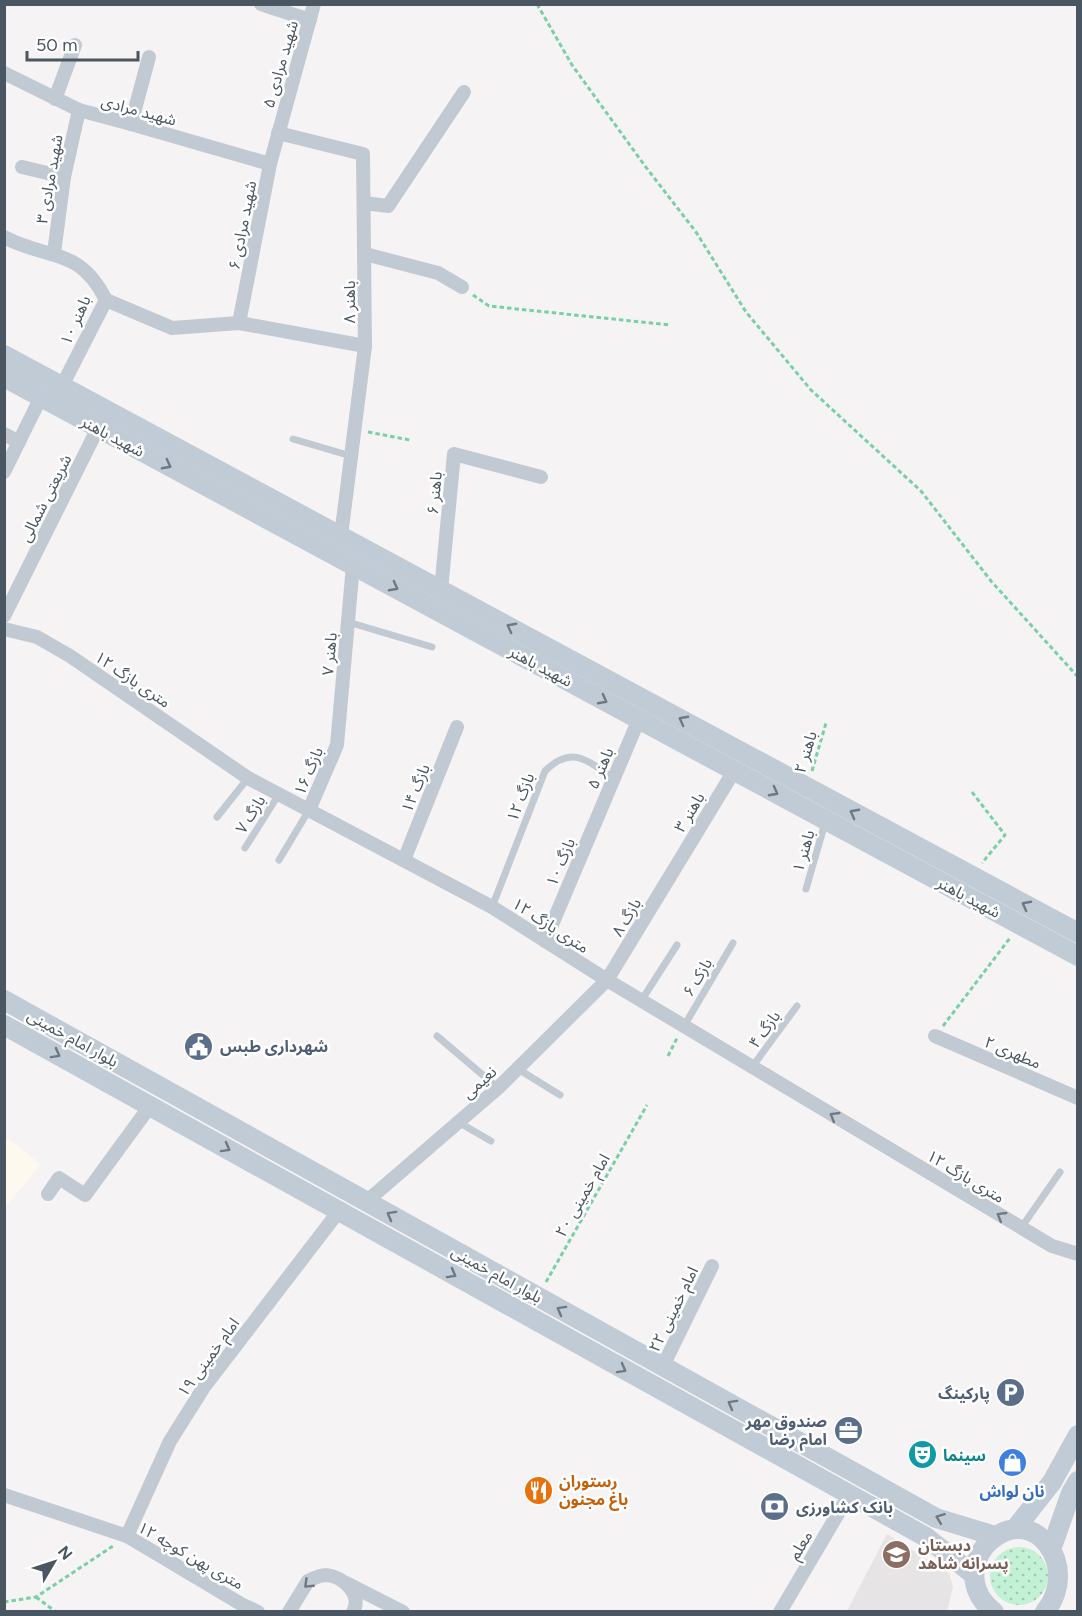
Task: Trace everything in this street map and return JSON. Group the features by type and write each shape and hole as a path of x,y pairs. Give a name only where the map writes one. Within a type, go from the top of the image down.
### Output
{"main road":[{"name":"شهید باهنر","path":"4,355 1077,933"},
{"name":"شهید باهنر","path":"4,377 1077,956"},
{"path":"734,771 744,753"},
{"name":"بلوار امام خمینی","path":"4,1000 936,1518 995,1536"},
{"name":"بلوار امام خمینی","path":"4,1025 926,1537 974,1575"},
{"path":"1015,1529 1052,1482 1077,1436"},
{"path":"1053,1544 1077,1481"},
{"path":"994,1611 980,1597 976,1586 974,1575 976,1560 984,1546 995,1536 1015,1529 1029,1530 1042,1535 1053,1544 1063,1562 1065,1576 1062,1590 1054,1603 1045,1611"}],"street":[{"path":"261,4 310,20"},
{"name":"شهید مرادی ۵","path":"278,133 314,4"},
{"path":"55,99 75,45"},
{"path":"131,124 149,57"},
{"name":"شهید مرادی","path":"4,73 78,110 270,164"},
{"path":"364,203 388,206 464,92"},
{"name":"شهید مرادی ۳","path":"54,253 64,177 78,110"},
{"name":"شهید مرادی ۶","path":"239,323 278,133"},
{"name":"باهنر ۸","path":"278,133 363,154 365,346 341,536"},
{"path":"22,167 64,177"},
{"name":"باهنر ۱۰","path":"4,237 23,247 54,253 76,263 100,287 106,300 62,386"},
{"path":"365,254 438,273 462,287"},
{"path":"106,300 172,327 239,323 365,346"},
{"path":"4,472 41,397"},
{"name":"شریعتی شمالی","path":"4,616 98,428"},
{"path":"4,434 20,442"},
{"name":"باهنر ۶","path":"441,590 454,454 541,477"},
{"name":"باهنر ۷","path":"337,745 353,565"},
{"name":"۱۲ متری بازگ","path":"4,629 38,637 70,656 248,778 492,907 641,1001 1021,1228 1052,1246 1077,1254"},
{"name":"باهنر ۵","path":"592,830 639,719"},
{"name":"بازگ ۱۴","path":"404,860 457,727"},
{"name":"بازگ ۱۶","path":"309,810 337,745"},
{"name":"باهنر ۳","path":"673,871 734,771"},
{"name":"بازگ ۱۰","path":"545,940 592,830"},
{"name":"بازگ ۸","path":"607,980 673,871"},
{"name":"نعیمی","path":"367,1202 498,1088 607,980"},
{"name":"مطهری ۲","path":"935,1036 1077,1098"},
{"path":"48,1194 60,1178 86,1195 150,1106"},
{"name":"امام خمینی ۱۹","path":"128,1536 170,1441 204,1387 339,1211"},
{"name":"امام خمینی ۲۲","path":"663,1366 712,1266"},
{"name":"۱۲ متری پهن کوچه","path":"4,1495 128,1536 241,1604 258,1611"},
{"name":"معلم","path":"780,1611 849,1495"},
{"path":"289,1611 308,1581 317,1576 326,1575 336,1577 403,1611"},
{"path":"344,1582 351,1589 354,1598 353,1611"}],"lane":[{"path":"293,439 351,456"},
{"path":"348,622 432,647"},
{"name":"بازگ ۱۲","path":"492,907 545,771 555,761 573,757 587,761 614,779"},
{"path":"217,818 248,778"},
{"name":"بازگ ۷","path":"245,848 279,794"},
{"path":"279,861 309,810"},
{"name":"باهنر ۱","path":"806,889 826,820"},
{"name":"بازک ۶","path":"684,1026 734,943"},
{"path":"641,1001 677,945"},
{"name":"بازگ ۴","path":"752,1067 797,1006"},
{"path":"437,1036 498,1088"},
{"path":"518,1069 560,1095"},
{"path":"458,1122 491,1141"},
{"path":"1021,1228 1060,1172"}],"path":[{"path":"537,4 572,65 696,232 746,312 811,390 921,491 991,580 1077,677"},
{"path":"462,287 489,306 670,325"},
{"path":"355,429 410,440"},
{"name":"باهنر ۲","path":"807,787 826,723"},
{"path":"971,875 1005,835 972,792"},
{"path":"935,1036 1020,925"},
{"path":"668,1056 684,1026"},
{"name":"امام خمینی ۲۰","path":"538,1296 647,1105"},
{"path":"4,1602 36,1597 128,1536"},
{"path":"36,1597 56,1611"}],"shaded area":[{"path":"5,1137 41,1164 5,1208"},
{"name":"دبستان پسرانه شاهد","path":"887,1534 949,1573 953,1587 947,1611 847,1611"}],"green space":[{"path":"1019,1547 1030,1549 1040,1555 1046,1565 1048,1576 1046,1587 1040,1597 1030,1603 1019,1605 1008,1603 998,1597 992,1587 990,1576 992,1565 998,1555 1008,1549"}],"place":[{"name":"شهرداری طبس","path":"199,1046"},
{"name":"پارکینگ","path":"1011,1393"},
{"name":"صندوق مهر امام رضا","path":"848,1430"},
{"name":"سینما","path":"922,1455"},
{"name":"نان لواش","path":"1012,1463"},
{"name":"رستوران باغ مجنون","path":"538,1490"},
{"name":"بانک کشاورزی","path":"775,1507"},
{"name":"دبستان پسرانه شاهد","path":"897,1554"}]}
